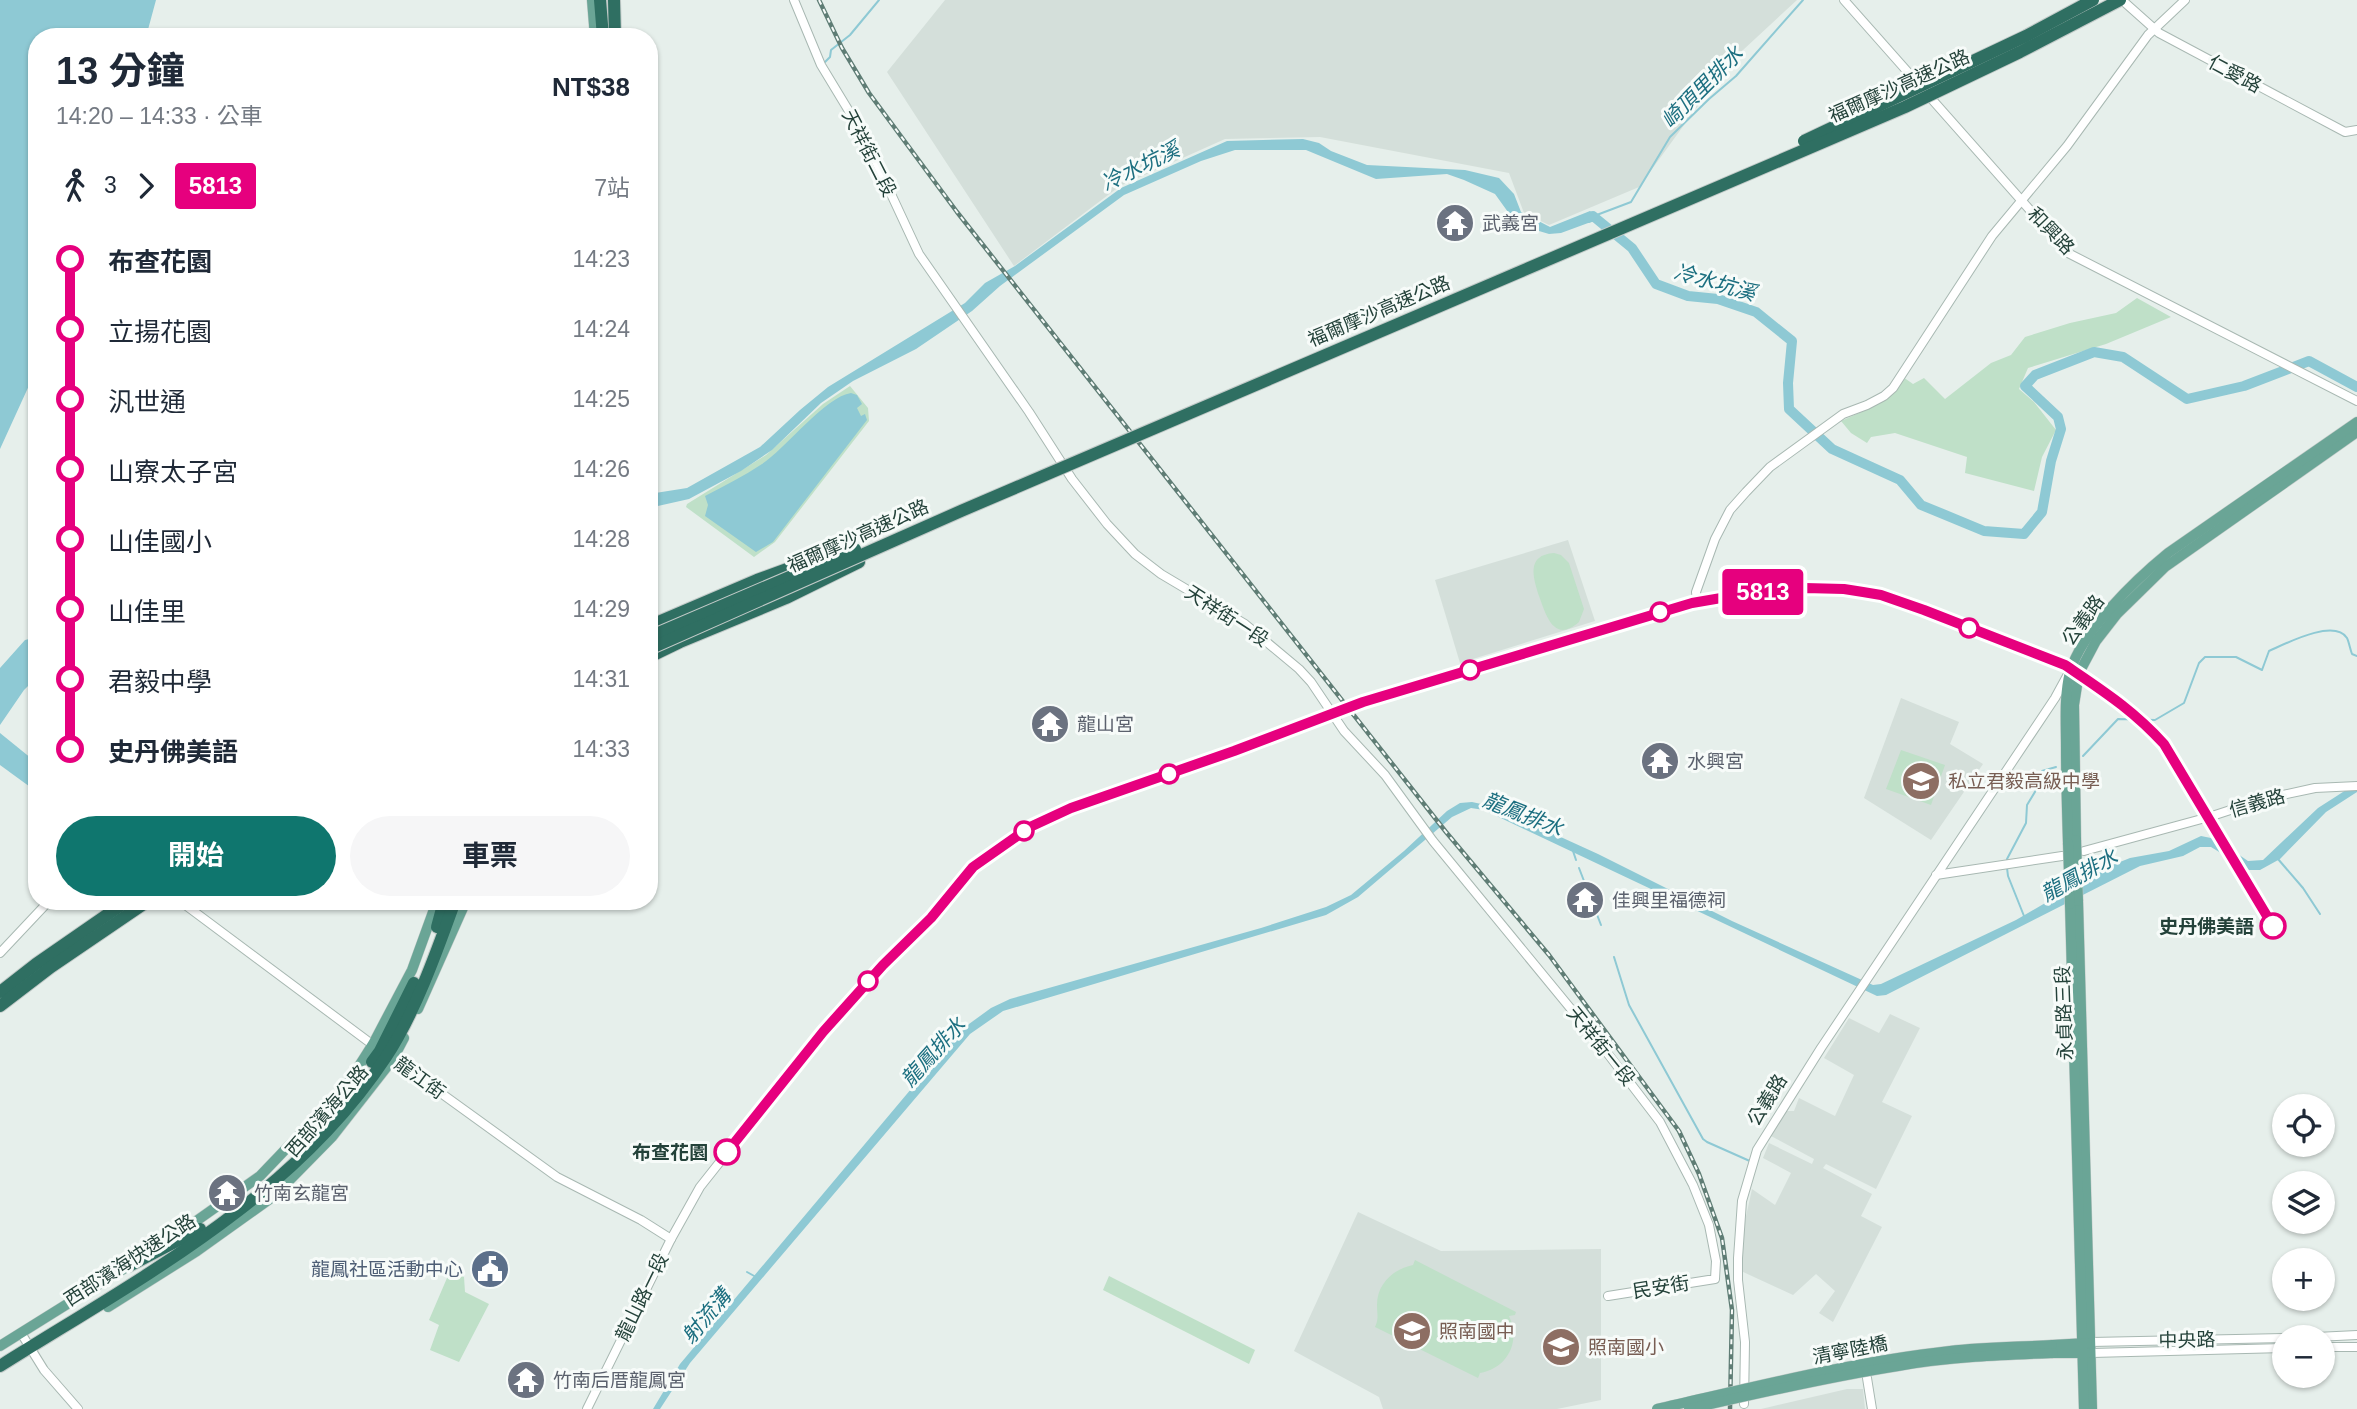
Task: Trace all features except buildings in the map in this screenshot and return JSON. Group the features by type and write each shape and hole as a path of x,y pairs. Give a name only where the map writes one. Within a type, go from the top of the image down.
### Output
{"highway":[{"path":"595,0 597,28"},
{"path":"608,0 613,28"},
{"path":"614,28 615,0"},
{"name":"福爾摩沙高速公路","path":"658,633 1758,162 1900,98 2093,0"},
{"name":"福爾摩沙高速公路","path":"658,645 961,511 1905,107 2121,0"},
{"path":"658,653 786,598 961,511"},
{"path":"658,622 782,571 820,557 840,555"},
{"path":"0,992 36,964 120,910"},
{"path":"0,1006 121,910"},
{"path":"437,927 438,910"},
{"name":"西部濱海快速公路","path":"0,1356 27,1343 205,1235 262,1193 296,1163 345,1112 410,1010 442,910"},
{"name":"西部濱海快速公路","path":"437,927 450,910"},
{"name":"西部濱海快速公路","path":"0,1366 27,1343 200,1229 260,1185 290,1158 340,1105 383,1052"},
{"path":"229,1228 262,1193"},
{"path":"129,1266 200,1229"}],"main road":[{"name":"公義路","path":"2228,518 2357,422"},
{"name":"公義路","path":"2075,671 2102,617 2151,567 2357,432"},
{"name":"永貞路三段","path":"2075,671 2066,703 2087,1348"},
{"name":"西部濱海公路","path":"0,1346 27,1343 129,1294 274,1196 328,1142 383,1052 426,995 462,910"},
{"name":"西部濱海公路","path":"0,1373 27,1343 129,1266 260,1176 347,1085 383,1052 412,970 437,927"},
{"path":"2052,1349 2087,1348"},
{"path":"2084,1409 2087,1348"},
{"path":"2087,1348 2092,1409"},
{"name":"清寧陸橋","path":"1657,1409 1838,1368 1897,1359 1952,1351 2052,1349"},
{"name":"清寧陸橋","path":"1689,1409 1812,1381 1900,1365 2052,1349"}],"street":[{"name":"天祥街二段","path":"794,0 821,65 873,153 915,245 1049,445"},
{"name":"和興路","path":"1844,0 2057,243 2080,261 2357,401"},
{"name":"仁愛路","path":"2121,0 2154,29 2345,132 2357,130"},
{"path":"2022,201 2067,146 2113,80 2154,29 2185,0"},
{"name":"龍山路一段","path":"587,1409 671,1239 700,1187 807,1052 883,965 931,918 973,867 1016,835 1071,808 1363,702 1697,601 1696,592 1704,565 1730,510 1770,467 1843,414 1867,405 1893,388 1977,257 2022,201"},
{"name":"天祥街一段","path":"1049,445 1107,524 1135,554 1161,574 1245,624 1299,668 1344,731 1385,775 1433,841 1614,1061 1660,1122 1693,1185 1709,1225 1716,1261 1715,1279"},
{"name":"公義路","path":"1744,1404 1745,1342 1738,1280 1742,1201 1755,1156 1774,1120 1857,994 2075,671"},
{"name":"信義路","path":"2084,851 2264,799 2315,788 2354,786"},
{"path":"1936,875 2062,856"},
{"path":"0,951 40,910"},
{"name":"龍江街","path":"192,910 557,1177 641,1220 671,1239"},
{"name":"民安街","path":"1608,1296 1715,1279"},
{"path":"2335,1336 2357,1335"},
{"name":"中央路","path":"2087,1348 2272,1339"},
{"path":"27,1343 44,1370 79,1409"},
{"path":"2335,1348 2357,1347"},
{"name":"中央路","path":"2087,1348 2272,1348"},
{"path":"1867,1378 1872,1409"}],"shaded area":[{"path":"945,0 1797,0 1729,63 1639,187 1549,225 1524,213 1509,173 1320,137 1225,139 1120,186 1014,266 887,72"},
{"path":"1568,540 1595,621 1460,663 1435,580"},
{"name":"私立君毅高級中學","path":"1901,698 1959,722 1950,744 1983,764 1931,840 1864,798"},
{"path":"1890,1014 1920,1028 1882,1102 1912,1116 1876,1189 1826,1164 1823,1168 1872,1194 1861,1216 1882,1227 1833,1322 1819,1313 1835,1291 1816,1274 1793,1295 1741,1271 1745,1221 1752,1189 1775,1205 1791,1173 1763,1158 1769,1143 1812,1164 1814,1159 1771,1136 1786,1111 1794,1111 1799,1098 1835,1116 1854,1075 1824,1058 1849,1018 1879,1033"},
{"name":"照南國中","path":"1358,1212 1441,1251 1601,1249 1601,1400 1557,1409 1383,1409 1379,1397 1294,1351"},
{"path":"1847,1389 1863,1389 1865,1409 1761,1409"}],"green space":[{"path":"2137,298 2171,317 2106,344 2028,368 2019,389 2034,402 2056,430 2042,457 2034,491 1965,473 1967,457 1895,433 1871,437 1867,443 1851,433 1841,421 1885,398 1903,377 1913,384 1924,378 1945,399 1991,363 2011,355 2025,337 2116,313"},
{"path":"850,386 868,408 869,421 775,542 754,557 686,507 766,455 823,404"},
{"path":"1554,553 1561,555 1569,563 1584,609 1579,622 1563,630 1552,624 1548,618 1534,575 1535,562"},
{"path":"1901,750 1945,765 1931,805 1886,789"},
{"path":"1415,1260 1516,1312 1515,1315 1509,1316 1513,1335 1510,1352 1498,1366 1480,1373 1478,1378 1375,1327 1378,1297 1383,1284 1399,1270 1413,1265"},
{"path":"450,1271 464,1277 465,1292 489,1304 459,1362 430,1350 439,1325 429,1320"},
{"path":"1109,1276 1255,1350 1249,1364 1103,1290"}],"water":[{"path":"0,0 156,0 148,28 28,28 28,388 0,449"},
{"path":"1303,139 1319,143 1331,151 1367,165 1465,170 1499,178 1514,194 1521,212 1550,227 1590,211 1599,219 1561,233 1549,234 1522,226 1513,219 1495,194 1447,174 1376,179 1306,150 1235,150 1201,161 1124,195 1000,286 972,311 916,349 853,381 821,403 772,450 741,471 689,499 658,506 658,493 687,488 760,447 828,387 965,303 985,283 1015,266 1121,188 1227,141"},
{"path":"851,393 857,395 862,404 857,408 861,416 865,414 867,420 773,542 756,552 705,516 708,505 705,496 762,464 830,403"},
{"path":"28,639 28,686 0,725 0,668"},
{"path":"0,733 28,756 28,785 0,765"},
{"path":"2357,783 2357,792 2326,812 2280,859 2260,870 2249,870 2211,847 2200,847 2183,856 2140,866 1886,995 1877,996 1484,810 1471,808 1452,817 1358,897 1326,915 1003,1011 970,1034 690,1363 660,1409 653,1409 680,1364 948,1045 969,1024 991,1008 1010,999 1326,907 1351,895 1447,811 1460,803 1472,802 1495,807 1598,854 1732,921 1873,985 1881,984 2016,920 2105,868 2130,858 2169,851 2201,836 2216,839 2248,861 2263,860 2318,808"}],"waterway":[{"path":"825,62 830,57 831,50 850,35 879,0"},
{"name":"崎頂里排水","path":"1594,216 1631,202 1670,137 1736,76 1803,0"},
{"name":"冷水坑溪","path":"1588,218 1593,216 1632,248 1656,284 1688,296 1718,299 1756,312 1792,341 1788,383 1789,409 1832,449 1900,480 1921,505 1984,531 2024,534 2042,512 2051,461 2061,429 2058,417 2025,386 2035,375 2094,352 2123,357 2187,399 2244,386 2309,361 2357,387"},
{"path":"2083,756 2118,719 2155,720 2184,703 2199,663 2205,657 2236,657 2262,670 2269,651 2321,631 2341,633 2347,638 2352,654 2357,656"},
{"path":"2007,859 2026,823 2027,805 2041,782 2042,771 2056,767"},
{"name":"龍鳳排水","path":"1573,851 1576,860"},
{"path":"2278,859 2303,888 2320,914"},
{"path":"1579,868 1601,925"},
{"path":"2007,868 2024,916"},
{"path":"1614,957 1629,1005 1703,1139 1752,1162"},
{"name":"龍鳳排水","path":"747,1272 756,1277"}],"railway":[{"path":"819,0 842,48 869,93 957,212 1446,832 1549,955 1679,1131 1699,1174 1722,1238 1732,1310 1730,1409"}],"bus line":[{"name":"5813","path":"727,1152 823,1032 883,965 931,918 973,867 1030,827 1071,808 1363,702 1692,603 1727,597 1805,588 1844,589 1881,595 2065,665 2079,673 2141,719 2164,744 2273,926"}],"place":[{"name":"武義宮","path":"1455,223"},
{"name":"龍山宮","path":"1050,724"},
{"name":"水興宮","path":"1660,761"},
{"name":"私立君毅高級中學","path":"1921,781"},
{"name":"佳興里福德祠","path":"1585,900"},
{"name":"史丹佛美語","path":"2273,926"},
{"name":"布查花園","path":"727,1152"},
{"name":"竹南玄龍宮","path":"227,1193"},
{"name":"龍鳳社區活動中心","path":"490,1269"},
{"name":"照南國中","path":"1412,1331"},
{"name":"照南國小","path":"1561,1347"},
{"name":"竹南后厝龍鳳宮","path":"526,1380"}],"water label":[{"name":"射流溝","path":"706,1316"}]}
